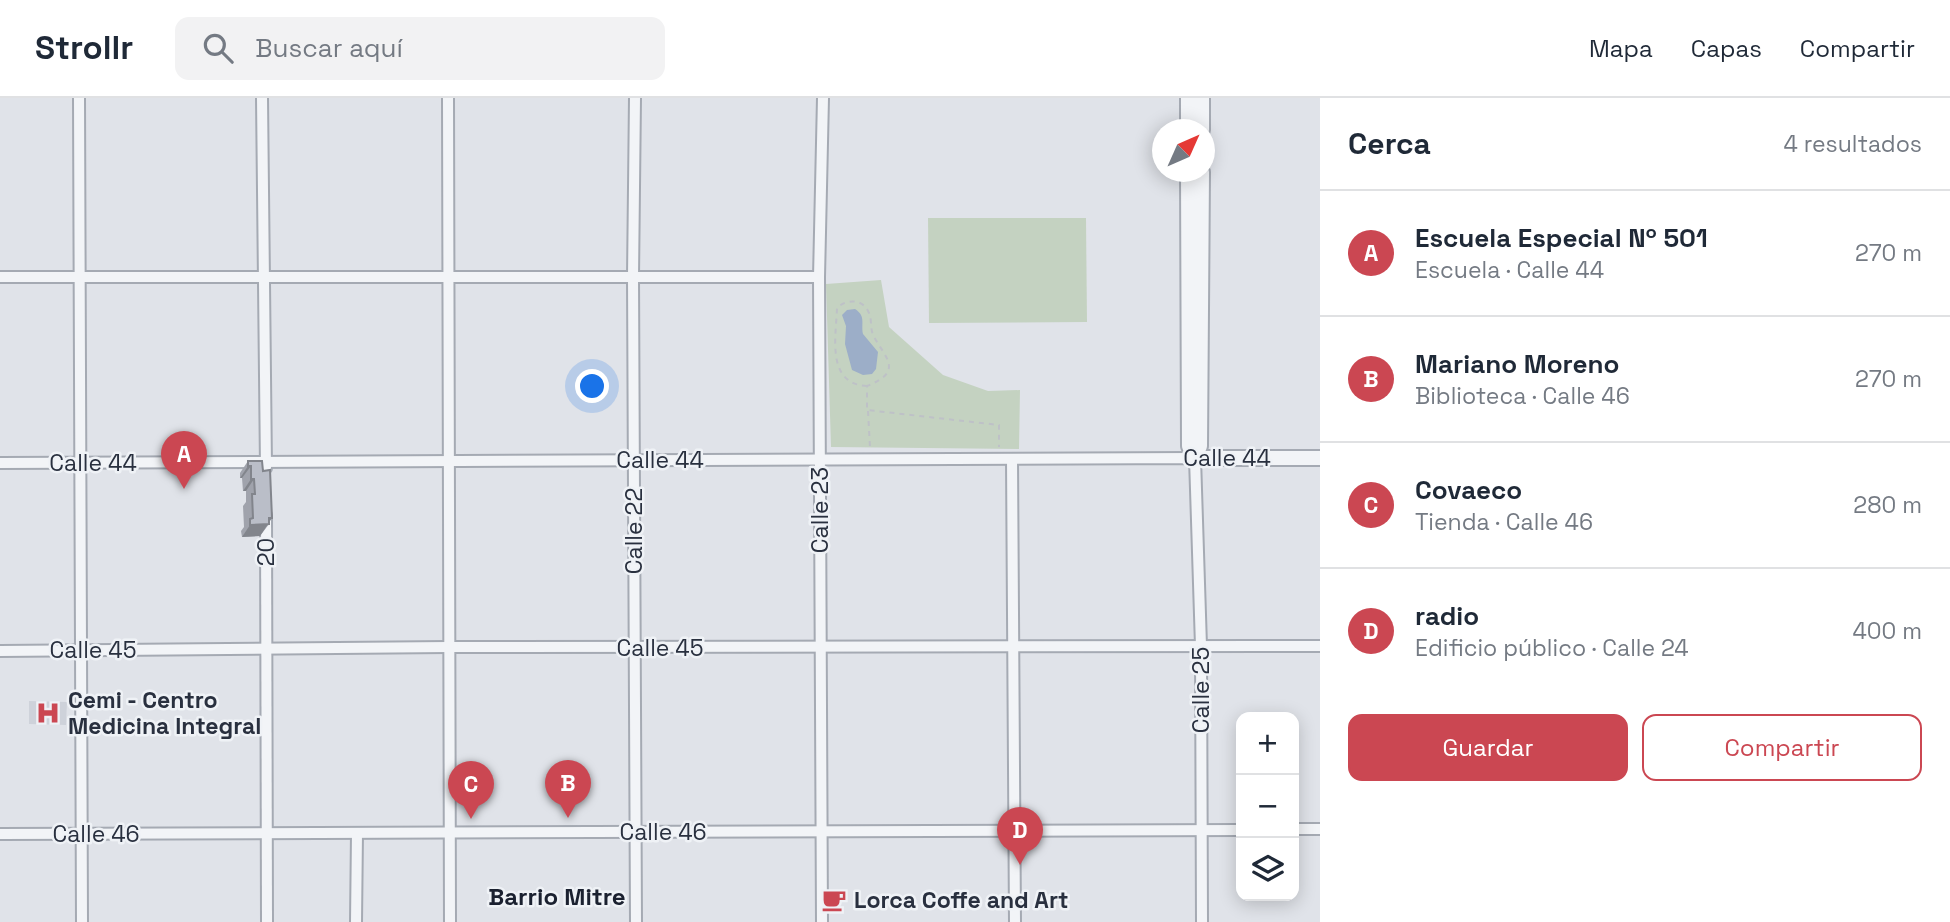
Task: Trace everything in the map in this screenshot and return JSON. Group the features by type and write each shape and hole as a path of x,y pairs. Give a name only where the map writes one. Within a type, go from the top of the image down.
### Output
{"street":[{"path":"79,98 82,922"},
{"path":"262,98 266,475"},
{"path":"448,98 450,922"},
{"name":"Calle 22","path":"635,98 633,277 636,922"},
{"name":"Calle 23","path":"822,922 818,278 823,98"},
{"path":"1188,98 1188,119"},
{"path":"1202,98 1202,119"},
{"name":"Calle 25","path":"1188,182 1189,446 1195,458"},
{"name":"Calle 25","path":"1202,182 1200,446 1195,458 1201,646 1202,922"},
{"path":"0,277 818,278"},
{"name":"Calle 44","path":"0,463 1320,458"},
{"path":"1013,459 1015,922"},
{"name":"20","path":"266,502 267,922"},
{"name":"Calle 45","path":"0,651 448,647 1320,646"},
{"path":"1299,829 1320,829"},
{"name":"Calle 46","path":"0,834 1236,830"},
{"path":"356,922 357,833"}],"path":[{"path":"844,301 862,304 869,313 871,330 888,360 888,371 883,379 867,386 850,383 837,363 837,308 844,301"},
{"path":"867,386 870,447"},
{"path":"867,410 999,425 999,459"}],"shaded area":[{"name":"Cemi - Centro Medicina Integral","path":"29,701 67,702 66,725 29,724"}],"green space":[{"path":"928,218 1086,218 1087,322 929,323"},
{"path":"881,280 889,327 943,375 988,391 1020,390 1019,449 831,447 826,284"}],"water":[{"path":"855,309 862,317 863,334 878,352 876,369 872,374 863,375 852,370 845,344 846,326 842,315 847,310"}],"building":[{"path":"248,461 262,461 263,471 270,470 272,518 269,518 269,524 250,525 250,519 253,518 252,494 255,494 254,479 251,479 251,466 248,466"}],"place":[{"name":"Escuela Especial Nº 501","path":"184,489"},
{"name":"Cemi - Centro Medicina Integral","path":"48,713"},
{"name":"Mariano Moreno","path":"568,818"},
{"name":"Covaeco","path":"471,819"},
{"name":"radio","path":"1020,865"},
{"name":"Lorca Coffe and Art","path":"834,900"}],"district":[{"name":"Barrio Mitre","path":"557,897"}]}
